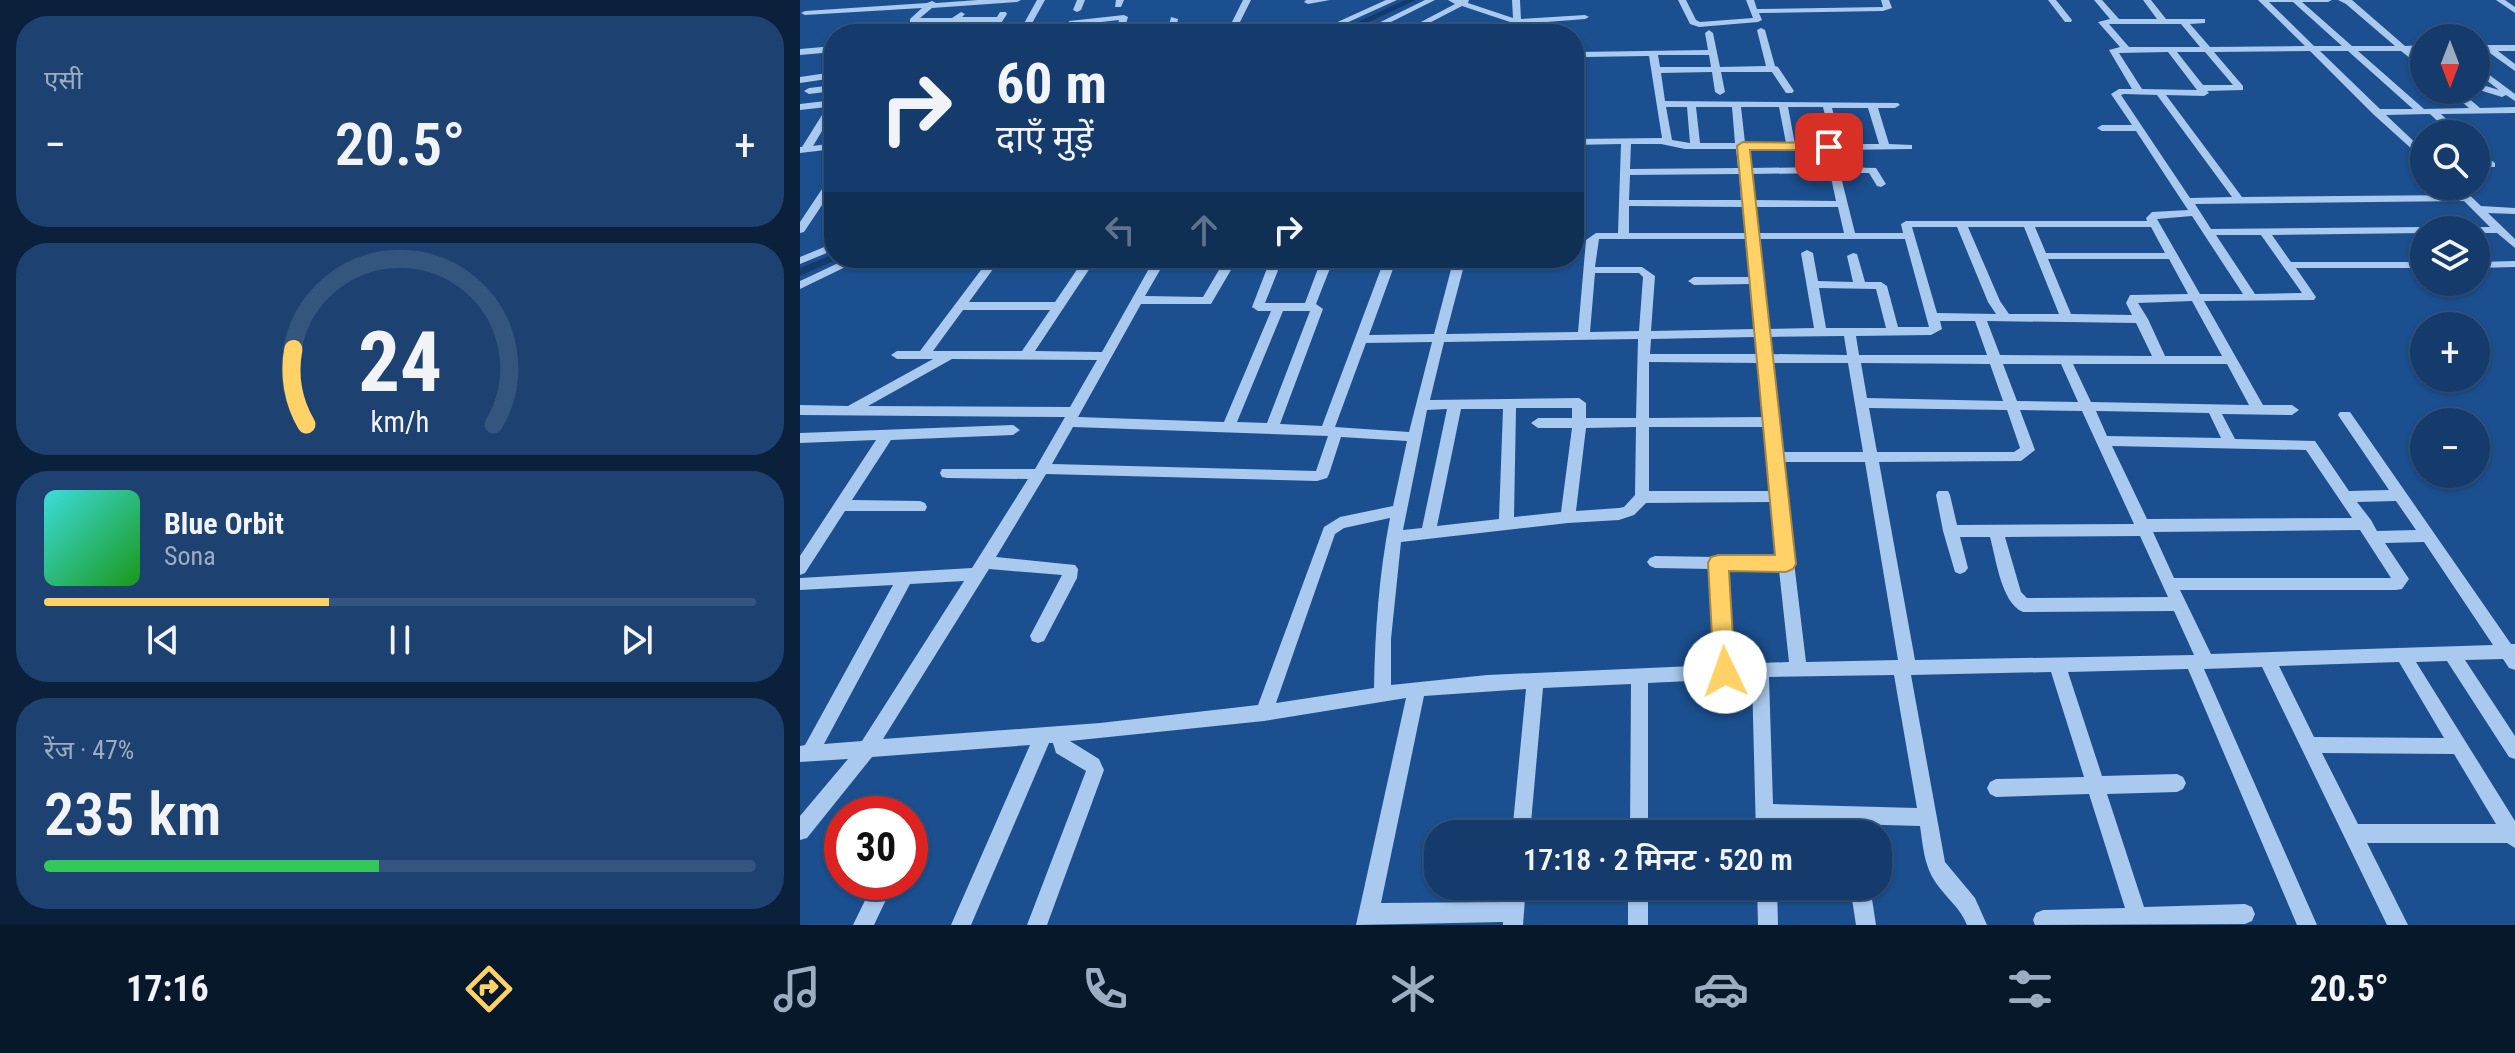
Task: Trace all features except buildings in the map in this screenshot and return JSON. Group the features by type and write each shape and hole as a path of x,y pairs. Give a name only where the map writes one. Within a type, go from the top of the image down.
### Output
{"street":[{"path":"802,15 815,0"},
{"path":"802,15 933,2 1015,0"},
{"path":"997,24 1015,0"},
{"path":"1028,24 1041,0"},
{"path":"1077,10 1081,0"},
{"path":"1235,24 1247,0"},
{"path":"1308,2 1326,0"},
{"path":"1338,24 1393,0"},
{"path":"1381,24 1431,0"},
{"path":"1452,0 1518,22 1585,17"},
{"path":"1516,0 1518,22"},
{"path":"1682,0 1696,25 1757,20 1750,0"},
{"path":"1756,11 1883,9 1888,8 1885,0"},
{"path":"2052,0 2068,20"},
{"path":"2098,0 2117,22"},
{"path":"2147,0 2163,21"},
{"path":"2262,0 2328,0"},
{"path":"2262,0 2410,144"},
{"path":"2295,0 2438,120"},
{"path":"2342,0 2349,2 2410,55"},
{"path":"2500,0 2515,11"},
{"path":"933,2 913,21 1000,19"},
{"path":"954,20 973,2"},
{"path":"1429,24 1465,2"},
{"path":"1072,24 1124,17 1122,24"},
{"path":"1173,24 1174,19"},
{"path":"2183,21 2240,88 2200,88"},
{"path":"2125,48 2102,22 2202,21"},
{"path":"1761,30 1771,68"},
{"path":"1709,33 1720,92"},
{"path":"2139,92 2113,52 2125,48 2410,49"},
{"path":"2169,48 2204,93 2116,93 2252,298"},
{"path":"2490,48 2515,48"},
{"path":"2490,49 2515,68"},
{"path":"800,52 824,50"},
{"path":"1584,53 1713,52"},
{"path":"1653,53 1668,139 1665,142"},
{"path":"1656,70 1771,68 1778,71 1789,91"},
{"path":"800,80 824,76"},
{"path":"2490,79 2514,97"},
{"path":"2495,83 2515,83"},
{"path":"809,91 824,89"},
{"path":"2490,90 2514,97"},
{"path":"2160,93 2239,200"},
{"path":"800,107 824,104"},
{"path":"1663,104 1895,105"},
{"path":"2470,104 2477,110"},
{"path":"1691,105 1695,146"},
{"path":"1736,105 1743,146 1773,457 1798,669"},
{"path":"1783,105 1791,146"},
{"path":"1827,105 1835,171 1850,236"},
{"path":"1872,105 1885,147"},
{"path":"2376,112 2515,110"},
{"path":"803,149 824,119"},
{"path":"2102,128 2138,128"},
{"path":"800,133 817,131"},
{"path":"1584,142 1909,147"},
{"path":"1623,236 1626,143"},
{"path":"803,149 824,147"},
{"path":"1626,172 1872,170 1881,184"},
{"path":"800,230 824,194"},
{"path":"2186,201 2410,198"},
{"path":"2468,200 2515,245"},
{"path":"1625,203 1843,204"},
{"path":"2479,209 2515,211"},
{"path":"2193,213 2156,214 2151,218 2259,410"},
{"path":"1361,339 1934,330 1934,317 1906,224 2153,224"},
{"path":"1962,225 1994,302 2006,319"},
{"path":"2029,225 2066,318"},
{"path":"2490,230 2499,230"},
{"path":"2404,231 2410,234"},
{"path":"2208,232 2410,231"},
{"path":"2161,361 2132,303 2137,297 2310,297 2265,232"},
{"path":"1584,335 1594,238 1909,236"},
{"path":"800,261 824,250"},
{"path":"1807,253 1821,333"},
{"path":"1853,256 1859,283"},
{"path":"2040,256 2172,256"},
{"path":"2490,265 2515,264"},
{"path":"2289,265 2410,265"},
{"path":"800,285 837,268"},
{"path":"924,354 989,268"},
{"path":"1026,355 1084,268"},
{"path":"800,831 867,749 1040,471 1155,268"},
{"path":"1137,300 1207,301 1226,268"},
{"path":"1272,428 1317,309 1256,305 1273,268"},
{"path":"1309,307 1324,268"},
{"path":"947,473 1322,474 1361,339 1387,268"},
{"path":"1382,694 1382,620 1394,537 1422,405 1457,268"},
{"path":"1394,537 1619,514 1629,511 1642,497 1643,358 1648,273 1642,270 1591,270"},
{"path":"1694,281 1755,280"},
{"path":"1811,284 1881,286 1893,331"},
{"path":"960,306 1058,306"},
{"path":"1228,428 1278,308"},
{"path":"1934,317 2142,319"},
{"path":"1773,457 2016,457 2025,454 2028,450 1980,319"},
{"path":"1849,332 1905,668 1926,817 1942,877 1964,896 1977,925"},
{"path":"897,355 1105,356"},
{"path":"849,411 951,355"},
{"path":"1643,358 2230,360"},
{"path":"2065,360 2180,604 2200,662 2307,925"},
{"path":"1506,525 1510,403"},
{"path":"1422,405 1579,403 1568,517"},
{"path":"1861,403 2292,410"},
{"path":"1428,534 1455,404"},
{"path":"800,410 1072,417 1416,437"},
{"path":"2214,410 2230,442"},
{"path":"2345,415 2512,655"},
{"path":"1538,423 1770,422"},
{"path":"800,438 1013,430"},
{"path":"800,569 887,434"},
{"path":"2104,441 2310,445 2348,497 2399,575 2400,582 2170,584"},
{"path":"1943,495 1960,568"},
{"path":"2348,497 2401,495"},
{"path":"1642,497 1778,496"},
{"path":"841,505 920,507"},
{"path":"1264,713 1329,531 1340,523 1399,510"},
{"path":"1950,531 2145,527 2370,531 2427,536"},
{"path":"1996,530 2014,595 2023,605 2180,604"},
{"path":"1655,562 1786,564"},
{"path":"1718,563 1725,672"},
{"path":"800,584 905,578 981,568 1070,569 1069,578 1038,636"},
{"path":"805,754 905,578"},
{"path":"2452,654 2515,751"},
{"path":"805,754 1052,735 1264,713 1417,689 1535,681 1760,670 2512,655"},
{"path":"2404,656 2514,837"},
{"path":"2267,660 2398,925"},
{"path":"2057,665 2139,921"},
{"path":"1760,670 1765,820"},
{"path":"1639,820 1640,676"},
{"path":"1522,820 1535,681"},
{"path":"1417,689 1367,919 1513,918"},
{"path":"961,925 1052,735"},
{"path":"1037,925 1095,770 1093,765 1062,747 1052,735"},
{"path":"2308,745 2458,746"},
{"path":"1996,788 2177,783"},
{"path":"1765,813 1812,820"},
{"path":"1892,821 1926,817"},
{"path":"2352,833 2514,837"},
{"path":"863,925 876,900"},
{"path":"1638,900 1638,925"},
{"path":"1767,900 1768,925"},
{"path":"1862,900 1866,925"},
{"path":"2043,920 2139,921 2245,914"}],"waterway":[{"path":"1358,24 1412,0"},
{"path":"800,272 824,261"}],"route":[{"path":"1725,672 1718,563 1786,564 1743,146 1829,147"}]}
